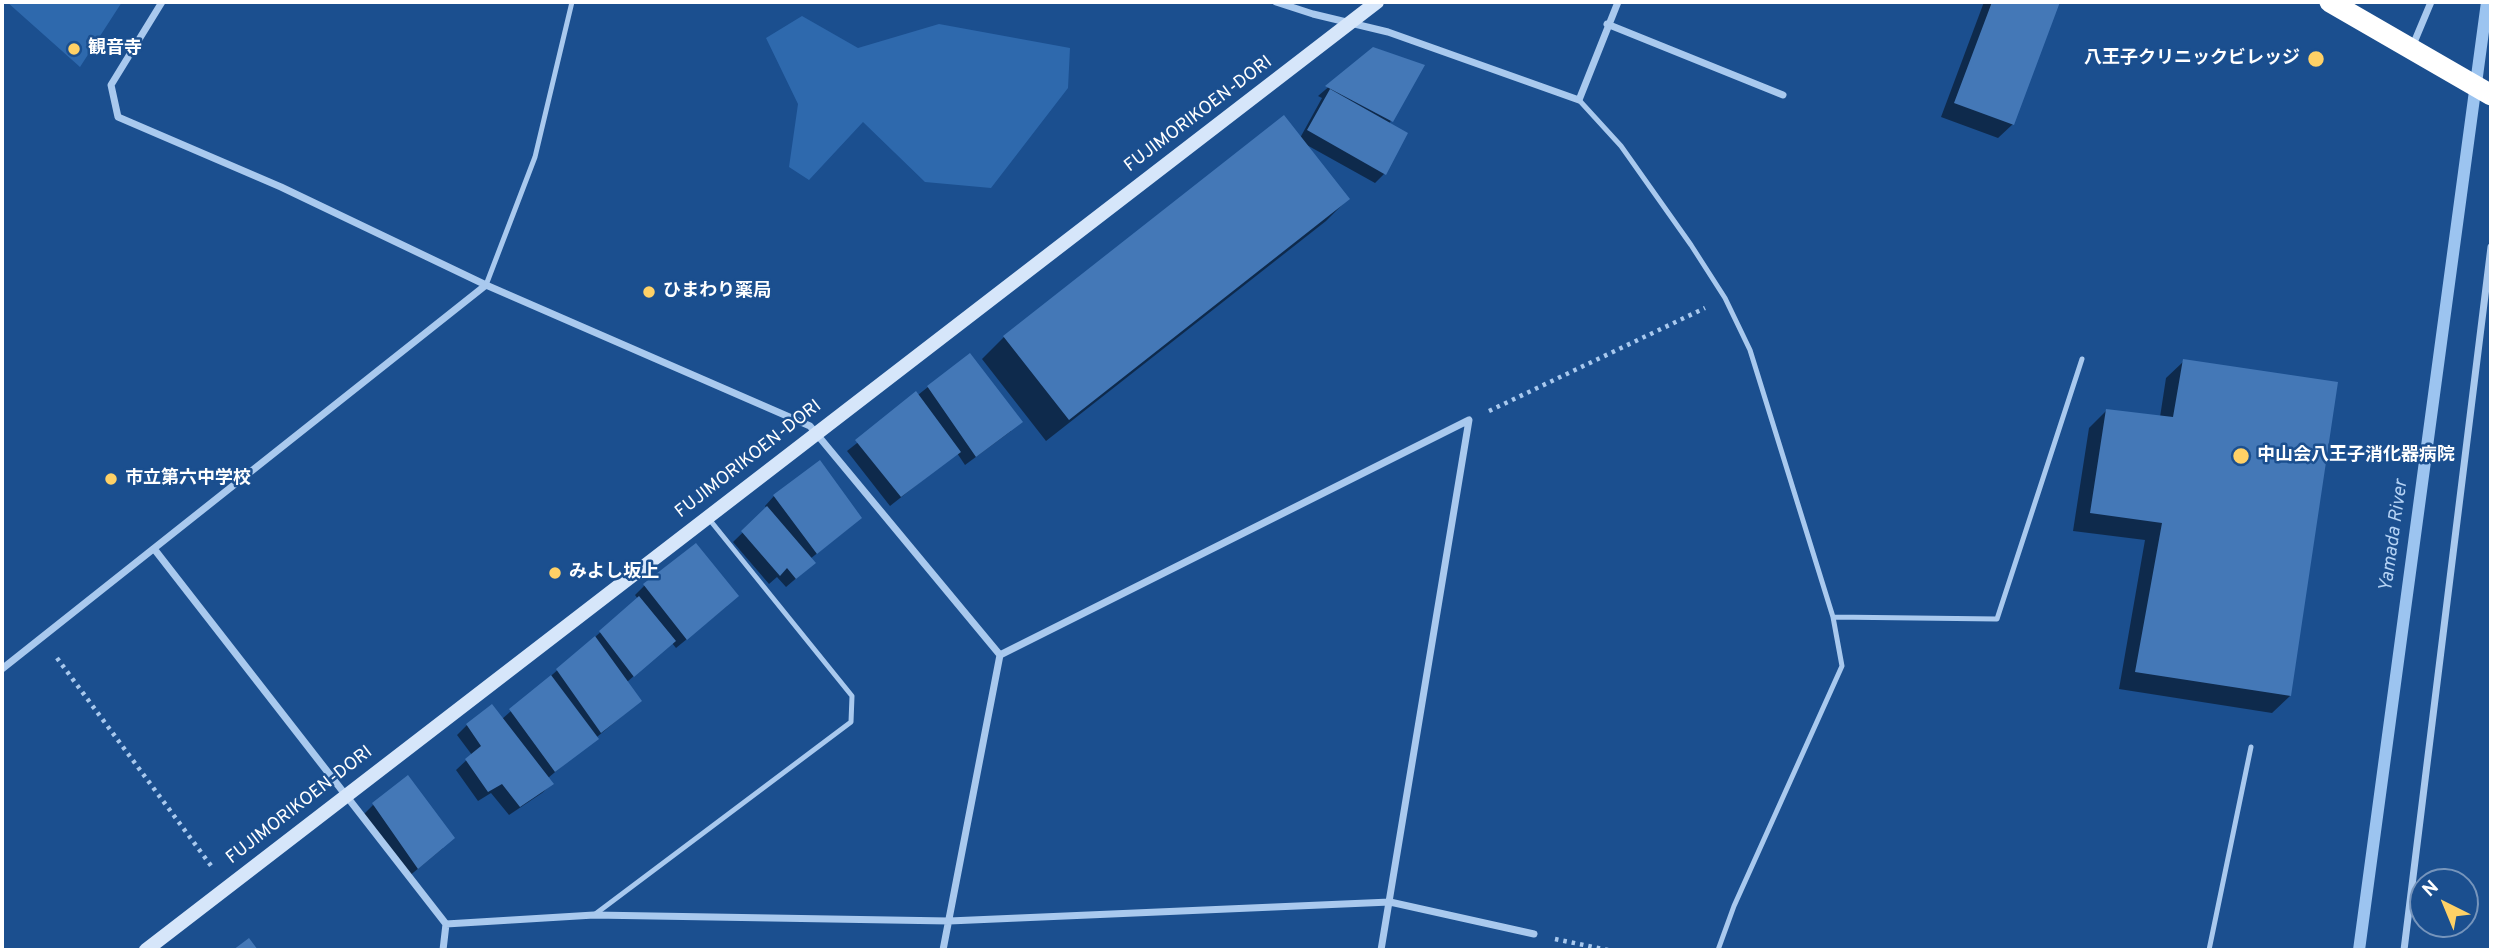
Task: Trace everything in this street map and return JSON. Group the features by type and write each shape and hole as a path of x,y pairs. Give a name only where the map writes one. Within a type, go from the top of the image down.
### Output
{"highway":[{"path":"2330,2 2490,94"}],"street":[{"path":"162,2 111,85 118,117 281,187 486,285 810,426 1000,655"},
{"path":"1276,2 1388,32 1579,100 1618,2"},
{"name":"FUJIMORIKOEN-DORI","path":"146,950 1377,2"},
{"path":"2411,49 2431,2"},
{"path":"1607,24 1783,95"},
{"path":"2404,950 2491,247"},
{"path":"2,669 486,285"},
{"path":"1000,655 1469,420"},
{"path":"1381,950 1469,420"},
{"path":"155,550 446,924 443,950"},
{"path":"943,950 1000,655"},
{"path":"446,924 594,915 948,921 1390,902 1534,934"}],"lane":[{"path":"486,285 535,157 572,2"},
{"path":"1579,100 1621,146 1725,298 1750,349 1833,617 1842,666 1734,906 1718,950"},
{"path":"1833,617 1997,619 2082,359"},
{"path":"594,915 851,722 852,696 708,517"},
{"path":"2209,950 2251,747"}],"path":[{"path":"1469,420 1725,298"},
{"path":"41,637 228,887"},
{"path":"1534,934 1608,950"}],"shaded area":[{"path":"7,2 122,2 80,67"},
{"path":"802,16 858,48 939,24 1070,48 1068,88 991,188 925,182 863,122 809,180 789,167 798,104 766,38"}],"building":[{"path":"1992,2 2060,2 2014,125 1954,103"},
{"path":"1373,47 1425,65 1393,122 1325,86"},
{"path":"1330,89 1408,133 1386,175 1307,130"},
{"path":"1284,115 1350,199 1069,420 1003,336"},
{"path":"970,353 1023,422 976,457 927,386"},
{"path":"2183,359 2338,382 2291,696 2135,672 2162,523 2090,513 2106,409 2173,417"},
{"path":"916,391 961,452 901,497 855,440"},
{"path":"820,460 862,518 817,554 773,495"},
{"path":"767,506 816,563 796,579 787,568 780,576 741,531"},
{"path":"696,543 739,596 687,640 643,584"},
{"path":"639,596 676,641 634,677 599,631"},
{"path":"595,636 642,701 601,733 556,669"},
{"path":"551,675 599,739 555,772 509,709"},
{"path":"492,704 554,784 520,807 502,784 488,792 465,759 481,746 466,724"},
{"path":"408,775 455,838 418,869 372,803"},
{"path":"249,938 258,950 233,950"}],"waterway":[{"name":"Yamada River","path":"2359,950 2487,2"}],"place":[{"name":"観音寺","path":"74,49"},
{"name":"八王子クリニックビレッジ","path":"2316,59"},
{"name":"ひまわり薬局","path":"649,292"},
{"name":"中山会八王子消化器病院","path":"2241,456"},
{"name":"市立第六中学校","path":"111,479"},
{"name":"みよし坂上","path":"555,573"}]}
